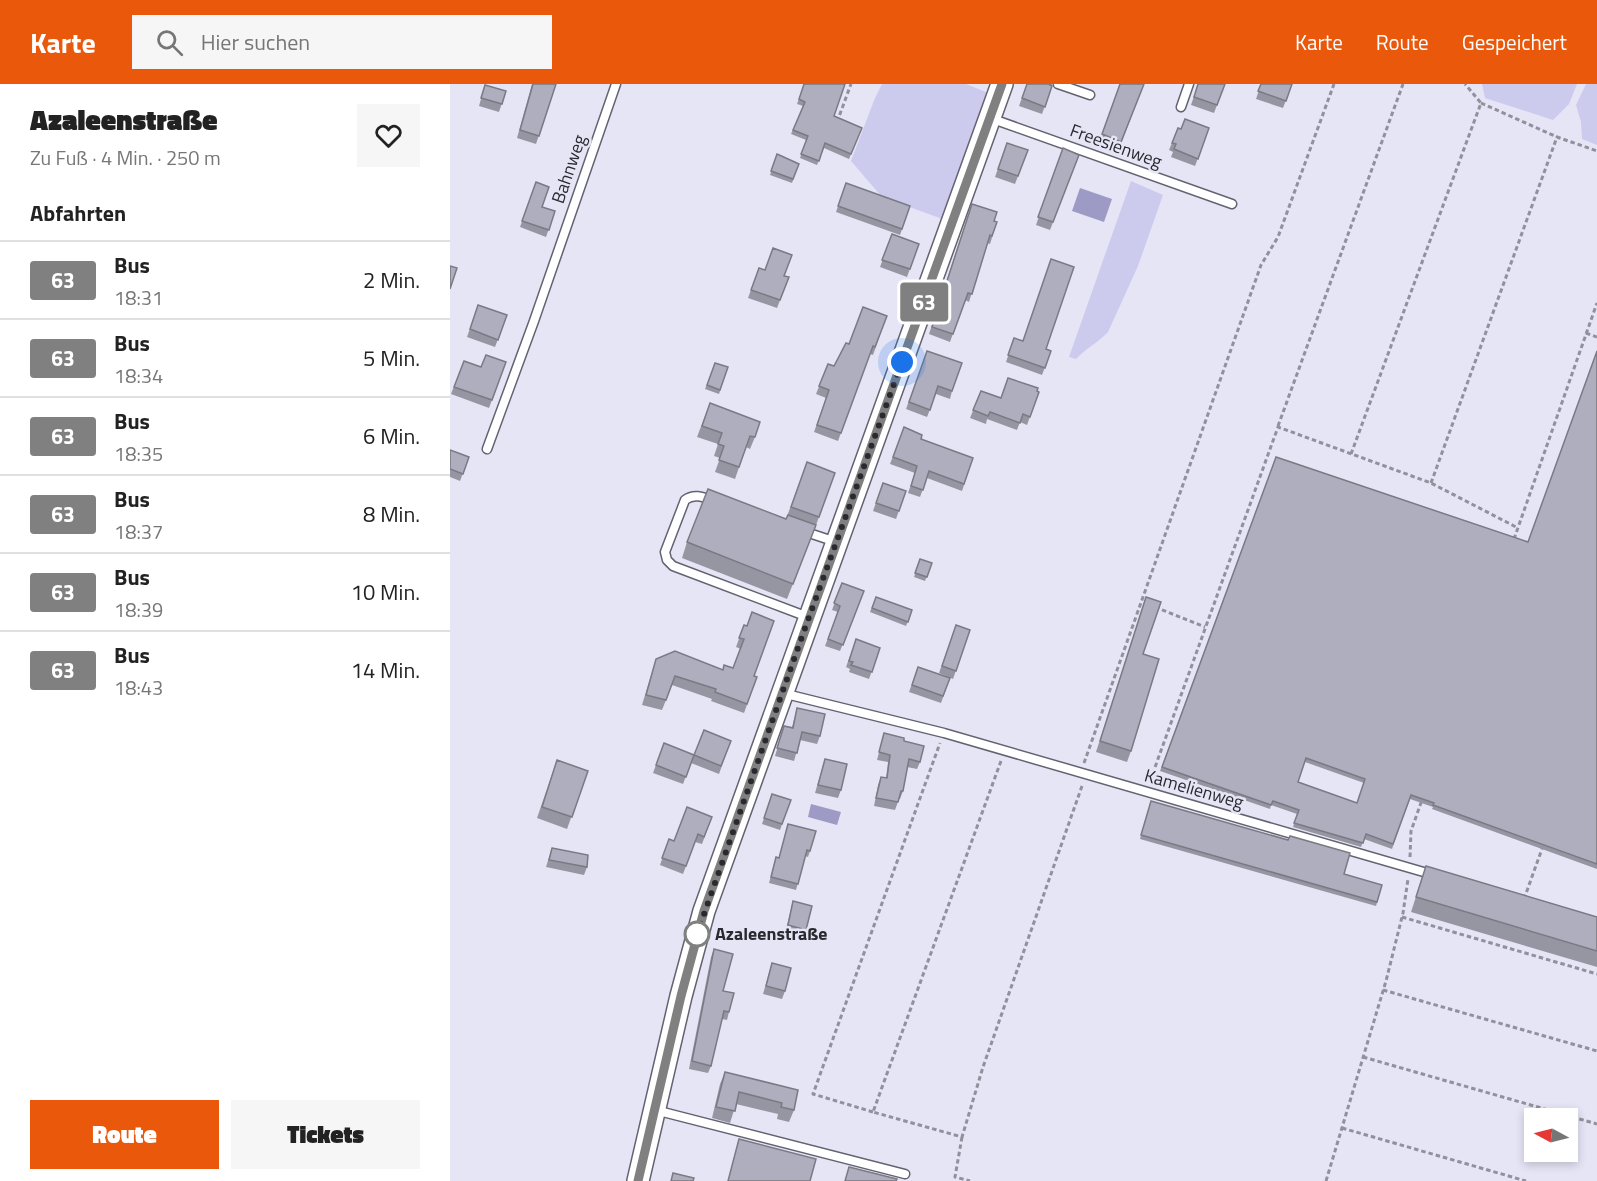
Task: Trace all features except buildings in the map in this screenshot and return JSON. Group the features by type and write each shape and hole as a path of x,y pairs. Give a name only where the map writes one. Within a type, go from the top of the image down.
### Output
{"street":[{"path":"638,1181 681,996 704,911 1002,84"}],"lane":[{"name":"Bahnweg","path":"487,449 554,265 616,84"},
{"path":"1058,84 1090,95"},
{"path":"1181,107 1189,84"},
{"name":"Freesienweg","path":"989,118 1232,204"},
{"path":"720,503 699,496 691,496 685,500 665,552 667,560 672,566 809,618"},
{"path":"794,528 836,542"},
{"name":"Kamelienweg","path":"782,693 944,733 1442,877"},
{"path":"654,1110 905,1174"}],"path":[{"path":"836,124 851,84"},
{"path":"970,1181 955,1177 962,1137 983,1067 1262,265 1278,237 1334,84"},
{"path":"1146,792 1403,84"},
{"path":"1465,84 1481,103 1557,137 1597,151"},
{"path":"1351,454 1481,103"},
{"path":"1431,483 1557,137"},
{"path":"1514,539 1597,303"},
{"path":"1586,333 1597,337"},
{"path":"1278,427 1431,483 1518,528"},
{"path":"1153,607 1206,627"},
{"path":"944,733 813,1094 962,1137"},
{"path":"873,1112 1004,751"},
{"path":"1326,1181 1383,990 1402,917 1409,868 1411,831 1423,797"},
{"path":"1524,901 1546,838"},
{"path":"1402,917 1597,974"},
{"path":"1383,990 1597,1051"},
{"path":"1363,1057 1597,1124"},
{"path":"1342,1128 1526,1181"}],"shaded area":[{"path":"882,84 966,84 991,94 945,220 882,197 851,161"},
{"path":"1482,84 1577,84 1569,104 1553,120 1485,98"},
{"path":"1586,84 1597,84 1597,145 1582,139 1581,122 1576,105"},
{"path":"1131,181 1163,195 1138,266 1108,332 1076,359 1069,357"},
{"path":"1080,188 1112,199 1104,222 1072,211"},
{"path":"811,804 841,812 837,825 808,817"}],"bus line":[{"name":"63","path":"638,1181 681,996 704,911 1002,84"}],"place":[{"name":"Azaleenstraße","path":"697,934"}],"route":[{"path":"697,934 902,362"}]}
